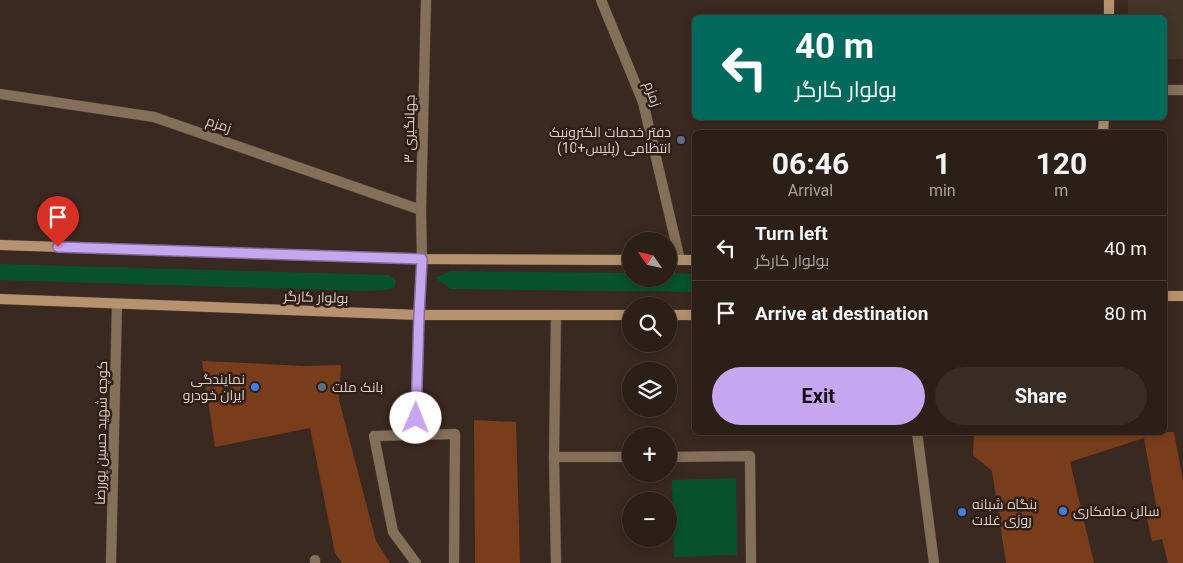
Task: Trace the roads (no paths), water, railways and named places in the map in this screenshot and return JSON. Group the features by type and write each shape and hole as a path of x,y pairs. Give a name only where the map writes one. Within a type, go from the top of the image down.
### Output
{"main road":[{"path":"1109,0 1109,15"},
{"path":"0,245 422,259 622,260"},
{"path":"419,315 422,259"},
{"path":"680,260 692,260"},
{"path":"1167,296 1183,296"},
{"name":"بولوار کارگر","path":"0,300 419,315 622,315"},
{"path":"677,315 692,315"}],"street":[{"name":"جهانگیری ۳","path":"422,259 421,210 426,0"},
{"name":"زمزم","path":"601,0 643,102 680,260"},
{"path":"1167,90 1183,90"},
{"name":"زمزم","path":"0,94 154,117 421,210"},
{"name":"کوچه شهید حسین پوررضا","path":"111,563 117,304"},
{"path":"416,435 419,315"},
{"path":"556,315 554,457 556,563"},
{"path":"416,563 393,532 374,436 455,434 454,563"},
{"path":"917,435 934,563"},
{"path":"677,456 750,456 751,563"},
{"path":"554,457 622,457"}],"place":[{"name":"دفتر خدمات الکترونیک انتظامی (پلیس+10)","path":"681,140"},
{"name":"نمایندگی ایران خودرو","path":"255,387"},
{"name":"بانک ملت","path":"322,387"},
{"name":"سالن صافكارى","path":"1063,511"},
{"name":"بنگاه شبانه روزی غلات","path":"962,512"}]}
